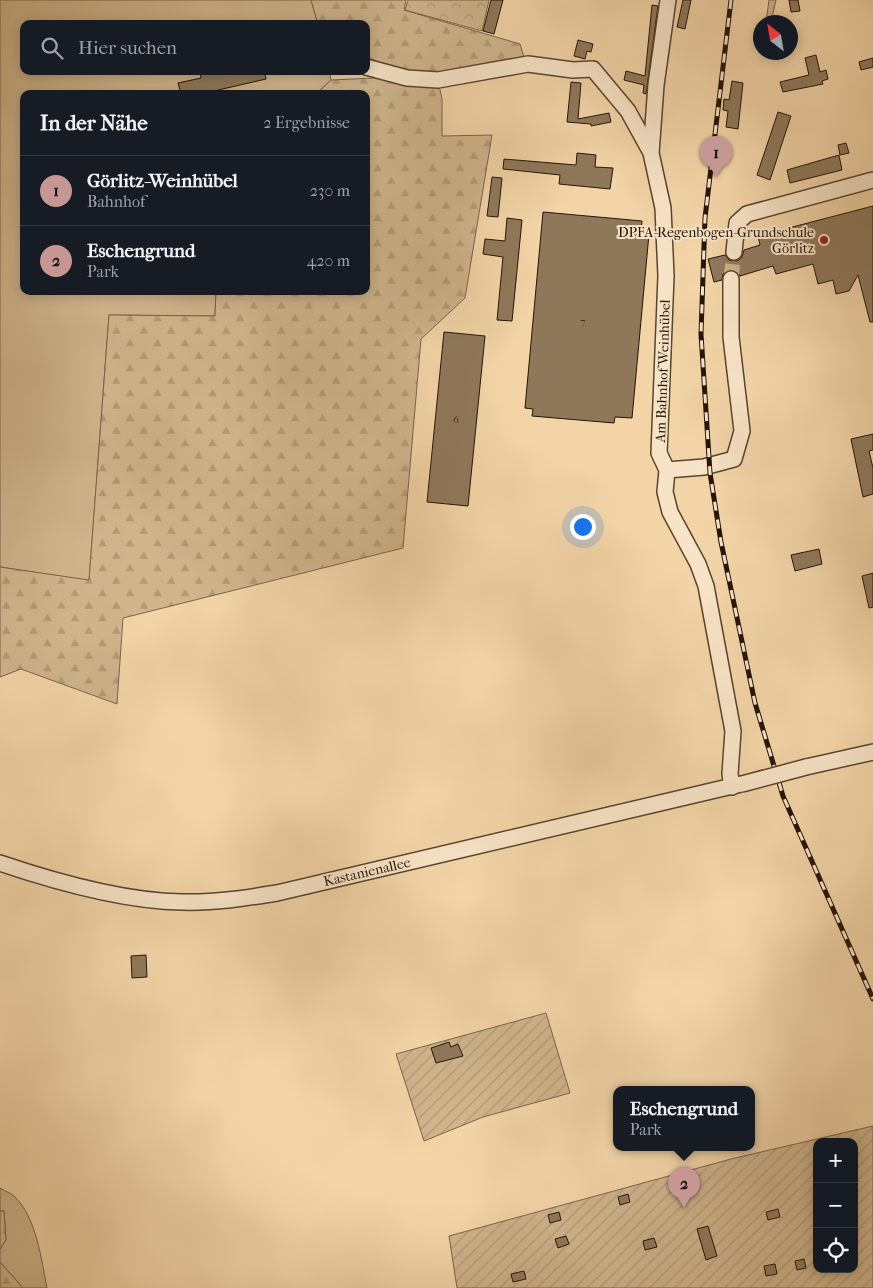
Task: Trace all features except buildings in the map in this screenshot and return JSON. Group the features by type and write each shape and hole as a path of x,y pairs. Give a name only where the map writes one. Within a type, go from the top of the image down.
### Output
{"street":[{"name":"Am Bahnhof Weinhübel","path":"651,153 657,76 668,0"},
{"name":"Am Bahnhof Weinhübel","path":"370,68 407,78 438,80 528,64 572,70 593,69 632,117 651,153 663,208 666,276 659,453 667,470 665,492 670,512 698,564 706,586 733,731 730,774 737,785"},
{"path":"734,252 737,223 747,214 873,180"},
{"path":"667,470 704,467 734,460 742,431 730,337 731,279"},
{"name":"Kastanienallee","path":"0,863 79,886 152,900 183,902 234,899 277,893 873,752"}],"green space":[{"path":"0,0 311,0 317,20 20,20 20,75 330,75 331,80 320,90 20,90 20,295 216,295 215,316 109,315 89,581 0,567"},
{"path":"311,0 406,0 404,10 520,44 525,61 437,77 407,76 370,58 370,20 317,20"},
{"path":"408,0 489,0 482,31 405,10"},
{"path":"769,0 776,0 773,15 767,15"},
{"path":"373,78 438,81 442,99 442,136 492,135 465,298 421,339 403,548 123,618 117,704 21,669 0,677 0,567 89,580 109,315 215,316 216,295 370,295 370,90 320,90 331,80"},
{"path":"546,1013 570,1093 483,1117 424,1141 396,1054"},
{"path":"873,1126 873,1288 457,1288 449,1236 731,1159 813,1140 813,1273 858,1273 858,1138 821,1138"},
{"path":"0,1188 14,1196 28,1216 37,1239 47,1288 23,1288 0,1262 0,1249 6,1240 4,1211 0,1211"},
{"path":"0,1211 4,1211 6,1240 0,1249"},
{"path":"0,1262 23,1288 0,1288"}],"tunnel":[{"path":"731,279 734,252"}],"railway":[{"path":"731,0 705,218 701,334 710,473 721,542 755,703 783,796 873,999"}],"place":[{"name":"Görlitz-Weinhübel","path":"716,177"},
{"name":"DPFA-Regenbogen-Grundschule Görlitz","path":"824,240"},
{"name":"Eschengrund","path":"684,1208"}]}
